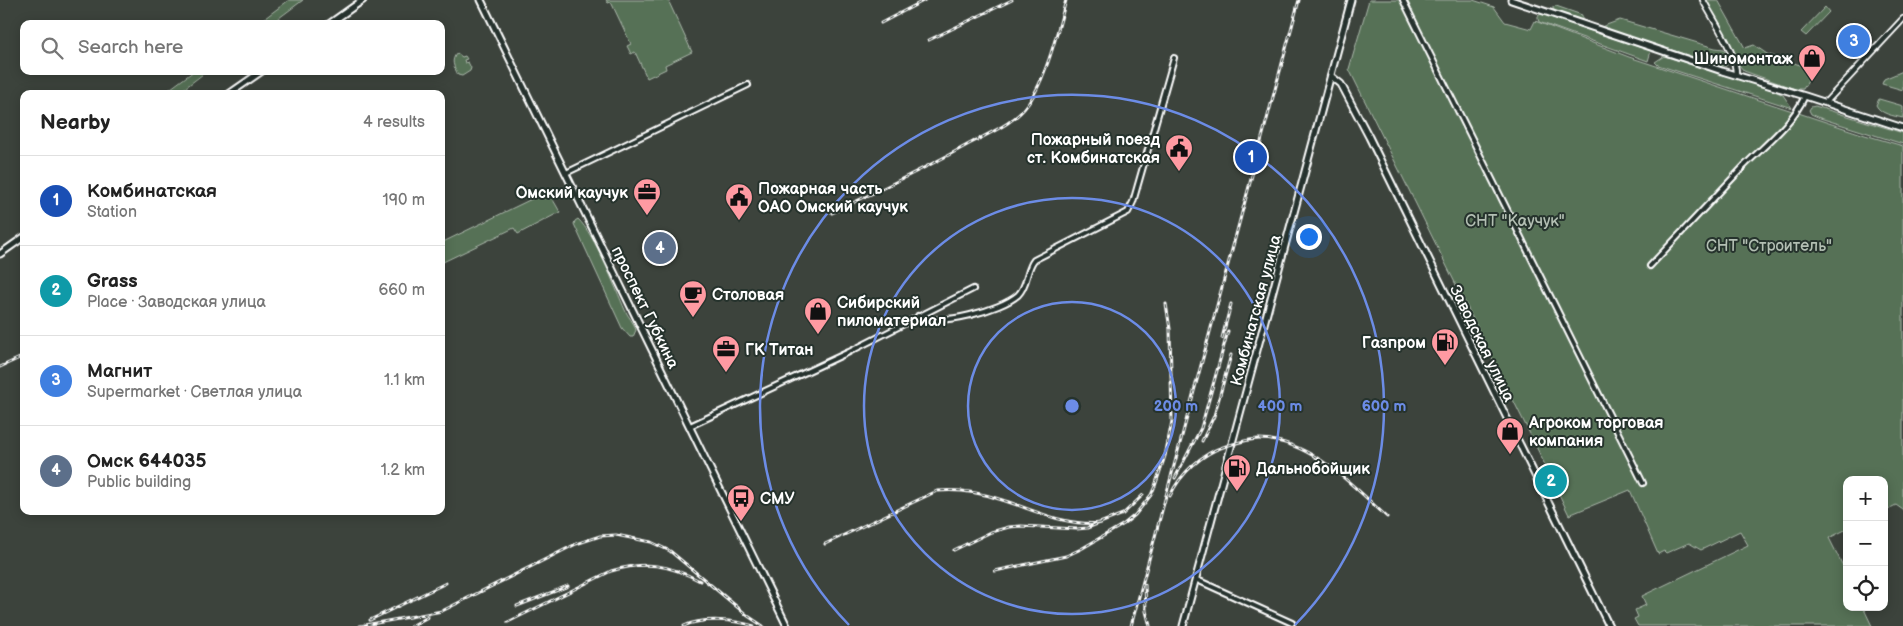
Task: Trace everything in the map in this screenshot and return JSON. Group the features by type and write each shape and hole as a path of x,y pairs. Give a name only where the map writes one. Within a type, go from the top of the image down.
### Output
{"main road":[{"path":"335,20 363,0"},
{"name":"проспект Губкина","path":"481,0 787,626"},
{"name":"Комбинатская улица","path":"1183,626 1351,0"},
{"path":"1511,0 1903,128"},
{"path":"236,90 256,75"},
{"name":"Заводская улица","path":"1331,76 1341,84 1369,138 1609,626"},
{"path":"0,254 20,240"}],"street":[{"path":"1403,0 1643,483"},
{"path":"1703,0 1729,51 1735,66 1736,75"},
{"path":"1826,102 1903,19"},
{"path":"918,316 928,318 962,317 997,306 1017,295 1024,288 1030,266 1034,260 1128,212 1133,202 1174,58"},
{"path":"566,173 748,86"},
{"path":"1650,266 1773,138 1798,110 1805,96"},
{"path":"690,426 849,352 973,289"},
{"path":"1195,580 1292,623"}],"green space":[{"path":"289,0 303,0 276,20 262,20"},
{"path":"606,0 668,0 692,52 665,65 666,69 647,78 635,52 631,54 627,46 631,44 611,2 608,3"},
{"path":"1369,0 1473,0 1494,7 1505,22 1531,29 1535,21 1629,57 1903,146 1903,510 1896,505 1888,509 1888,476 1843,476 1843,531 1829,538 1843,566 1843,611 1865,611 1872,626 1638,626 1634,619 1638,617 1635,610 1646,605 1642,596 1748,545 1740,531 1701,550 1689,543 1666,553 1664,551 1658,554 1630,490 1569,515 1349,69"},
{"path":"1707,0 1718,0 1745,48 1754,45 1767,54 1815,70 1803,89 1795,89 1744,71 1739,65"},
{"path":"1556,6 1582,15 1582,21 1558,13 1553,9"},
{"path":"1825,7 1829,12 1806,36 1801,32"},
{"path":"1541,14 1651,51 1648,61 1539,22 1538,16"},
{"path":"1620,20 1724,49 1729,62 1726,66 1721,66 1601,27"},
{"path":"457,53 462,57 465,56 467,59 464,60 465,63 468,62 471,68 470,71 462,76 458,75 453,64"},
{"path":"1664,56 1773,90 1783,95 1792,108 1658,65 1655,62"},
{"path":"1903,71 1903,90 1882,84 1884,79"},
{"path":"189,75 202,75 182,90 168,90"},
{"path":"1879,99 1903,106 1903,118 1881,111 1876,105"},
{"path":"1815,106 1903,133 1903,144 1820,118 1811,114 1809,110"},
{"path":"548,191 560,212 518,234 514,228 445,261 445,241"},
{"path":"578,219 598,249 625,310 634,324 636,330 633,337 630,337 622,328 574,224"}],"railway":[{"path":"881,23 925,0"},
{"path":"929,40 1012,0"},
{"path":"832,213 935,162 1016,117 1028,104 1040,81 1051,54 1066,0"},
{"path":"1131,626 1299,0"},
{"path":"995,571 1066,556 1081,549 1124,524 1135,515 1151,495 1165,456 1172,421 1170,329 1166,304"},
{"path":"1222,338 1231,304"},
{"path":"1175,478 1201,428 1228,331"},
{"path":"1202,441 1214,416 1231,355"},
{"path":"0,367 20,358"},
{"path":"1170,496 1186,472 1200,459 1217,449 1246,440 1259,439 1278,441 1313,455 1345,478 1387,517"},
{"path":"825,544 937,491 953,490 976,493 1062,520 1088,524 1101,523"},
{"path":"954,550 991,532 1009,527 1087,528 1123,514 1143,495"},
{"path":"360,626 442,611 576,544 600,536 616,535 651,542 670,551 748,616 763,626"},
{"path":"508,622 611,571 623,568 646,565 656,566 677,571 700,581"},
{"path":"370,620 446,583"},
{"path":"1145,585 1146,611 1150,626"},
{"path":"517,606 568,586"},
{"path":"411,626 428,617"},
{"path":"684,626 709,620 738,622 754,626"}],"place":[{"name":"Магнит","path":"1854,41"},
{"name":"Шиномонтаж","path":"1812,82"},
{"name":"Комбинатская","path":"1251,157"},
{"name":"Пожарный поезд ст. Комбинатская","path":"1179,172"},
{"name":"Омский каучук","path":"647,216"},
{"name":"Пожарная часть ОАО Омский каучук","path":"739,221"},
{"name":"Омск 644035","path":"660,248"},
{"name":"Столовая","path":"693,318"},
{"name":"Сибирский пиломатериал","path":"818,335"},
{"name":"Газпром","path":"1445,366"},
{"name":"ГК Титан","path":"726,373"},
{"name":"Агроком торговая компания","path":"1510,455"},
{"name":"Grass","path":"1551,481"},
{"name":"Дальнобойщик","path":"1237,492"},
{"name":"СМУ","path":"741,522"}],"park label":[{"name":"СНТ \"Каучук\"","path":"1515,220"},
{"name":"СНТ \"Строитель\"","path":"1769,245"}]}
